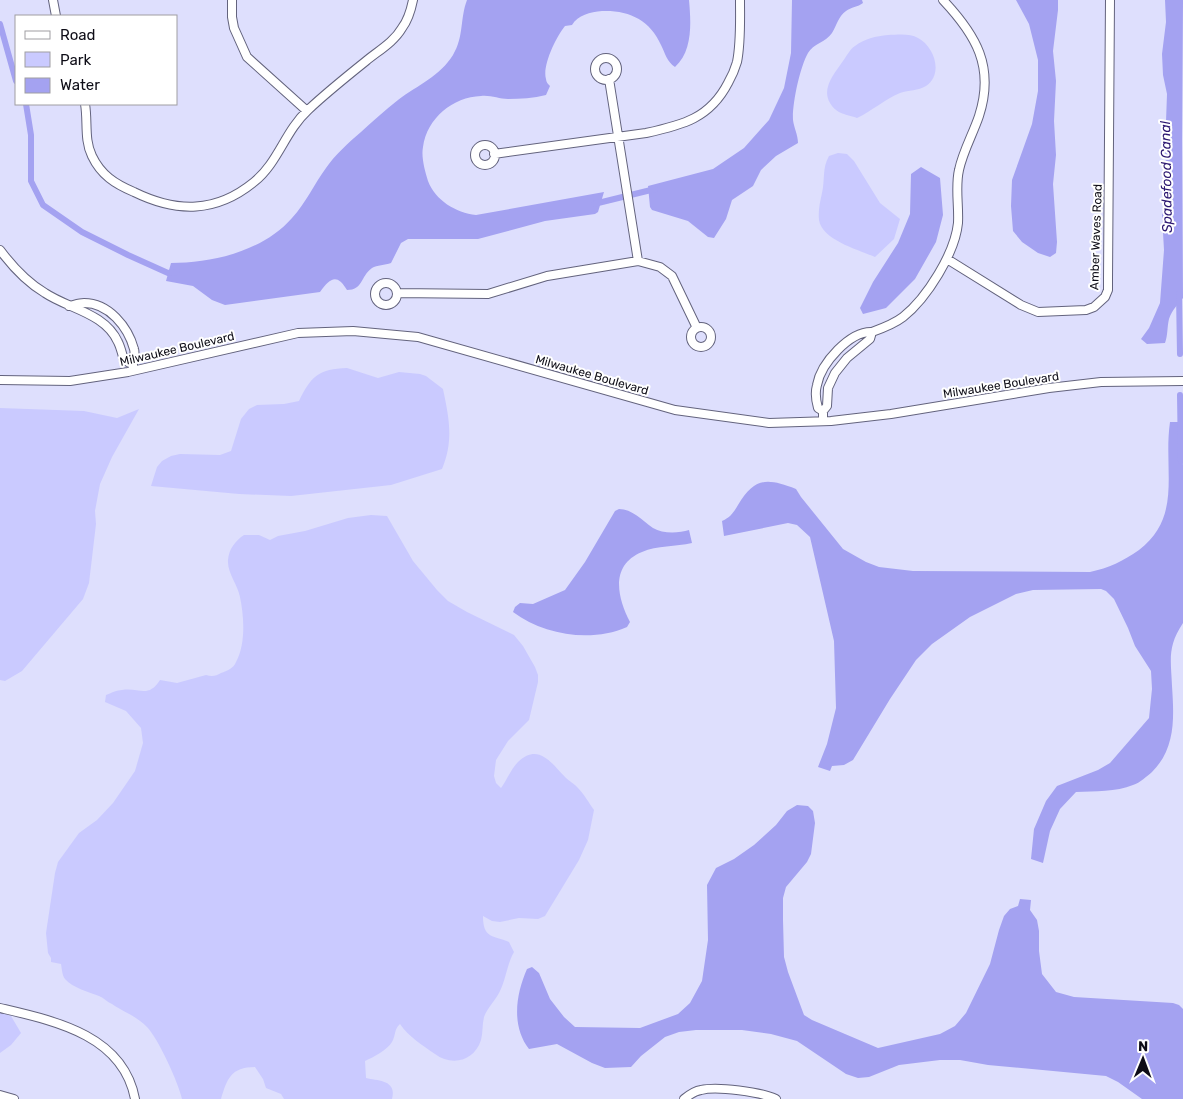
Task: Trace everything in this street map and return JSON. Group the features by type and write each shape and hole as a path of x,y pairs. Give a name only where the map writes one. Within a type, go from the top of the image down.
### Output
{"street":[{"path":"53,0 56,15"},
{"path":"232,0 234,28 247,57 307,111"},
{"path":"86,105 88,147 96,164 106,176 122,187 161,204 184,207 219,202 235,196 249,186 270,165 293,126 307,111 395,37 407,19 413,0"},
{"path":"494,154 619,137 682,124 703,113 715,103 725,89 737,63 740,0"},
{"path":"824,411 818,408 817,384 825,366 839,349 864,331 872,332 895,322 912,308 947,259 954,241 958,223 959,171 966,147 979,116 985,79 976,41 962,20 943,0"},
{"name":"Amber Waves Road","path":"947,259 1021,305 1038,312 1086,310 1094,307 1105,297 1108,290 1110,0"},
{"path":"609,79 638,261"},
{"path":"0,250 20,273 36,287 69,306 98,318 111,330 118,341 124,360 133,367"},
{"path":"397,293 488,294 547,276 638,261 660,267 672,276 697,328"},
{"path":"69,306 84,303 93,304 108,310 120,322 135,350 133,367"},
{"path":"111,330 120,322"},
{"name":"Milwaukee Boulevard","path":"0,380 70,381 298,332 353,331 418,337 675,410 770,423 824,421 892,414 1058,387 1101,382 1183,381"},
{"path":"824,421 827,395 835,373 847,358 870,339 872,332"},
{"path":"839,349 847,358"},
{"path":"0,1008 64,1026 88,1036 104,1046 123,1067 130,1080 135,1099"},
{"path":"684,1099 696,1091 704,1089 749,1092 776,1099"},
{"path":"0,1095 14,1099"}],"green space":[{"path":"888,35 911,35 924,42 929,47 935,60 935,75 923,88 894,96 857,118 842,114 830,103 827,92 830,81 853,48 862,41"},
{"path":"838,153 847,154 854,161 880,203 900,219 894,239 875,257 834,239 822,227 819,220 825,165 829,156"},
{"path":"347,368 378,378 399,372 420,374 426,376 443,389 449,439 442,469 391,485 291,496 239,494 151,486 157,467 162,461 180,454 220,455 231,451 241,419 249,409 257,405 284,404 299,401 308,385 317,376 329,370"},
{"path":"0,408 84,411 117,418 139,409 112,457 100,484 95,511 96,524 89,583 83,599 22,671 5,681 0,680"},
{"path":"371,515 387,516 413,561 448,601 514,635 523,646 535,667 538,682 529,720 508,741 496,760 494,776 496,783 501,788 518,762 526,756 532,754 545,757 577,787 594,810 588,840 579,860 545,916 538,919 519,918 500,922 492,921 483,916 483,923 487,932 494,937 509,942 514,952 500,991 484,1017 481,1040 478,1047 468,1057 455,1061 441,1058 407,1033 400,1024 390,1045 365,1061 366,1078 386,1082 392,1088 392,1099 284,1099 281,1094 266,1088 263,1079 255,1067 240,1069 235,1072 228,1080 221,1099 182,1099 168,1062 147,1027 101,997 72,985 63,976 61,964 51,962 48,953 46,933 58,862 79,833 97,820 113,803 135,771 143,743 141,728 126,711 105,702 106,695 128,689 147,691 156,686 160,680 177,683 206,675 216,675 234,666 243,639 243,621 240,597 229,570 228,560 233,546 244,535 259,535 270,540 278,536 305,531 348,518"},
{"path":"0,1012 11,1016 21,1033 11,1045 0,1053"}],"water":[{"path":"467,0 689,0 690,27 688,45 681,60 675,67 668,60 651,29 638,18 612,11 589,13 581,16 572,25 565,26 558,37 546,67 546,80 550,86 546,95 513,99 481,96 461,100 451,105 436,118 425,137 423,155 431,188 441,200 461,212 476,215 604,192 598,212 545,221 478,239 408,239 401,243 391,263 372,268 356,288 347,290 340,281 334,279 327,283 320,292 225,305 212,300 193,286 166,281 171,263 204,261 236,253 267,239 292,218 326,168 342,149 388,108 435,75 448,62 459,41"},
{"path":"792,0 862,0 863,3 843,13 834,30 826,39 810,50 805,59 797,86 793,113 798,143 776,156 761,170 753,186 732,200 726,219 714,238 708,237 688,221 652,210 648,186 713,169 744,148 769,120 784,88 791,53"},
{"path":"1016,0 1058,0 1053,51 1056,81 1054,121 1056,155 1053,184 1057,242 1056,253 1050,257 1038,253 1022,242 1013,231 1011,206 1012,180 1032,124 1038,91 1038,60 1029,24"},
{"path":"1165,0 1183,0 1183,298 1170,316 1165,343 1147,344 1141,339 1149,328 1160,303 1164,250 1162,215 1167,184 1165,149 1167,94 1163,75 1162,54 1166,22"},
{"path":"921,167 940,178 943,215 936,242 915,279 886,308 863,314 860,308 873,282 898,243 910,214 911,174"},
{"path":"1170,422 1181,422 1183,465 1183,623 1174,639 1171,654 1172,732 1166,753 1152,772 1138,783 1120,789 1076,792 1060,809 1050,831 1043,863 1031,859 1034,829 1046,801 1057,786 1098,770 1110,763 1149,718 1152,689 1151,671 1135,646 1114,599 1101,589 1033,590 1016,594 970,617 932,644 916,660 853,760 844,765 832,766 830,771 818,767 827,744 836,708 834,641 810,537 797,525 788,523 724,536 722,521 728,518 750,489 763,482 769,482 796,489 843,549 879,567 913,571 1090,572 1116,564 1139,550 1153,537 1161,523 1168,492"},
{"path":"619,509 633,513 653,528 661,531 676,532 689,530 692,543 648,550 632,558 625,565 619,582 622,602 630,622 627,627 598,635 568,634 539,626 513,612 520,603 533,604 565,590 585,562 615,511"},
{"path":"797,805 808,806 813,811 815,823 811,854 807,862 786,887 783,898 784,957 804,1015 878,1048 940,1034 955,1026 966,1013 990,964 1004,916 1010,909 1018,906 1020,899 1031,900 1030,910 1037,920 1039,931 1042,974 1056,992 1074,997 1173,1003 1183,1009 1183,1099 1142,1099 1106,1076 988,1065 960,1060 940,1060 899,1065 869,1077 858,1078 846,1074 797,1041 771,1034 742,1030 679,1032 665,1037 641,1056 631,1067 605,1068 557,1044 529,1049 523,1040 517,1010 523,979 527,969 532,967 539,973 550,999 564,1017 575,1027 640,1028 678,1014 690,1003 702,981 708,940 707,885 716,868 734,859 754,845 776,825 787,811"}],"waterway":[{"path":"0,24 15,77"},
{"path":"26,105 31,135 31,181 43,205 82,232 168,273 177,272"},
{"path":"594,204 655,189"},
{"name":"Spadefood Canal","path":"1179,294 1180,354"},
{"name":"Spadefood Canal","path":"1180,395 1181,461"}]}
